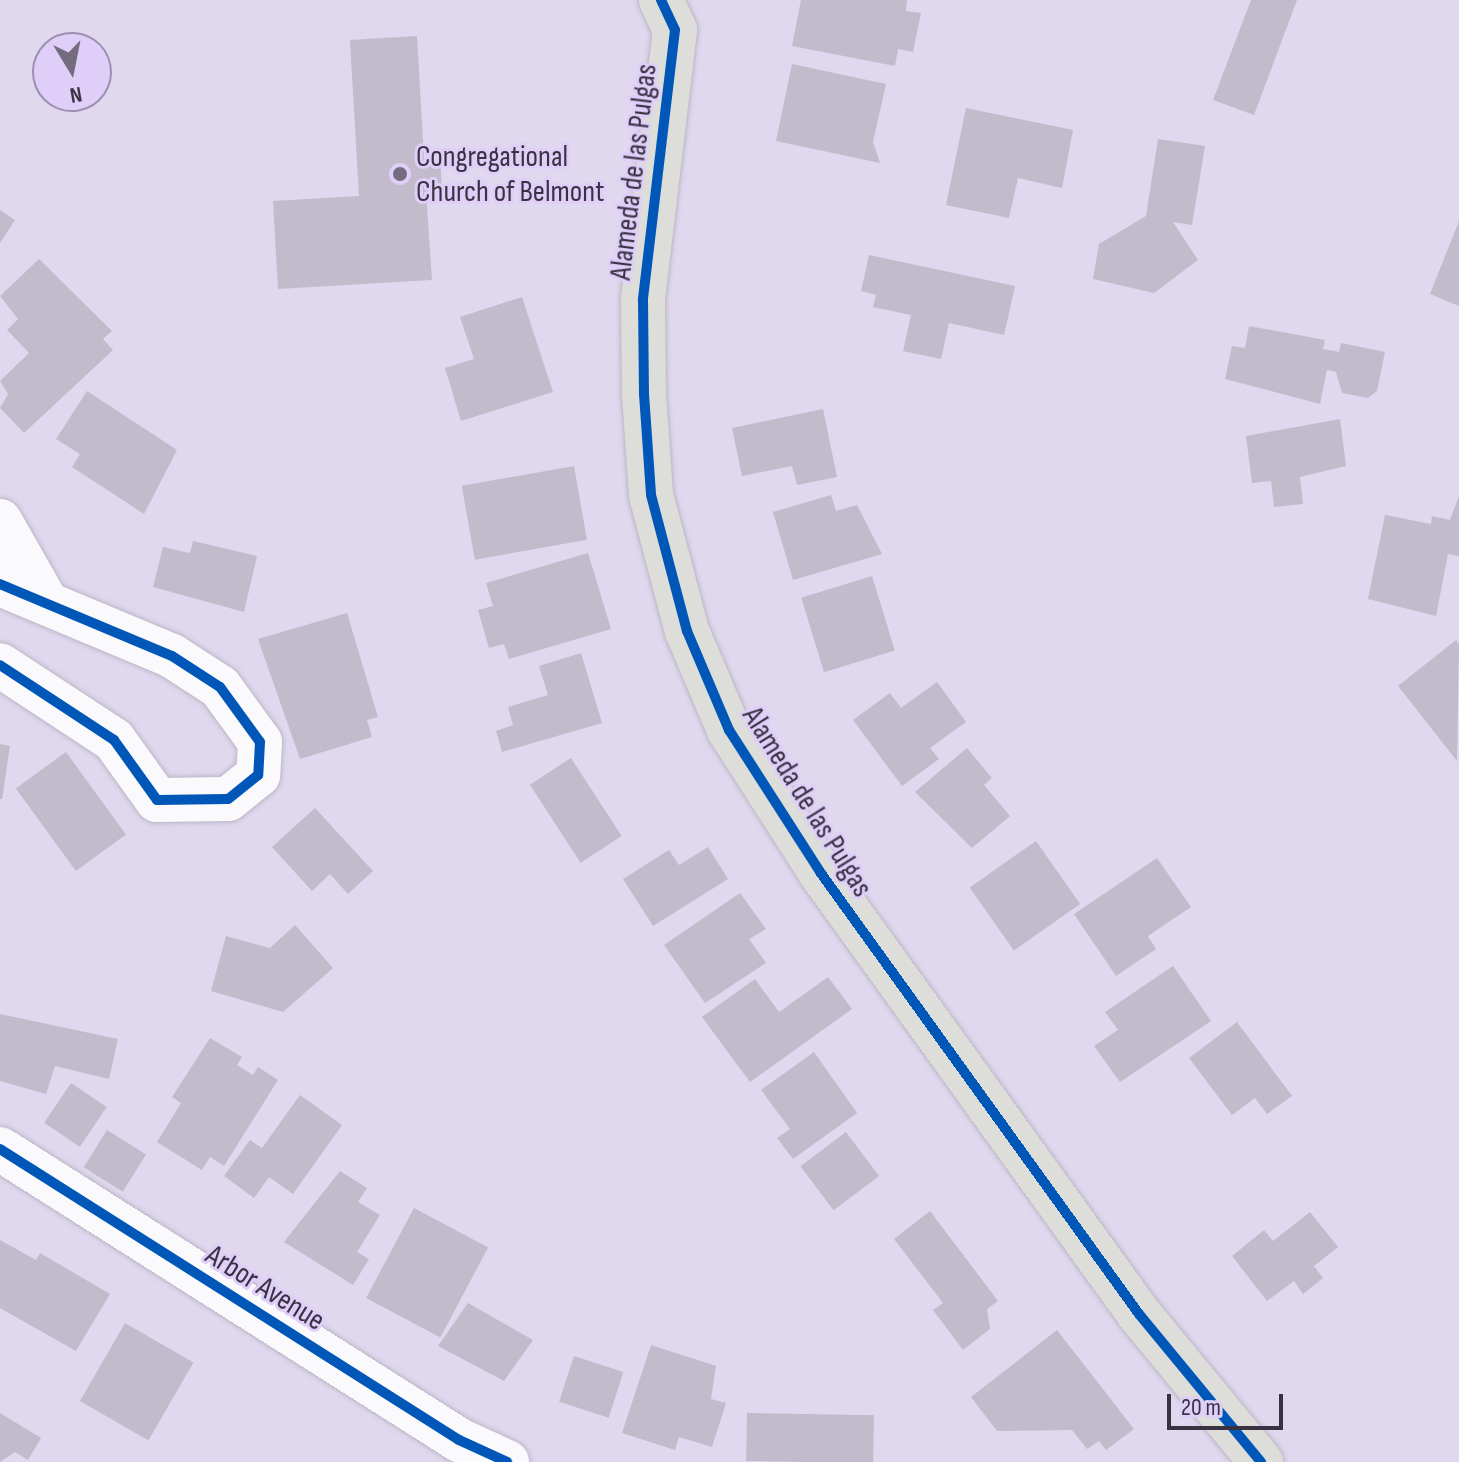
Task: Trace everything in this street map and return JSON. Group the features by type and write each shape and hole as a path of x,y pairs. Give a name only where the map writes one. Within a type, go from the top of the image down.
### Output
{"main road":[{"name":"Alameda de las Pulgas","path":"673,10 643,300 644,394 651,495 687,631 729,730 847,910 1139,1314 1261,1462"}],"street":[{"path":"0,521 45,600"},
{"path":"0,584 45,600 101,631 172,656 220,687 260,742 258,775 228,799 157,800 114,740 0,665"},
{"name":"Arbor Avenue","path":"0,1149 459,1440 507,1462"}],"building":[{"path":"801,0 907,0 906,11 921,13 913,52 898,49 895,66 792,46"},
{"path":"1251,0 1297,0 1254,115 1213,100"},
{"name":"Congregational Church of Belmont","path":"417,36 424,158 440,156 442,191 426,192 432,280 278,289 273,201 359,196 350,40"},
{"path":"792,64 886,84 873,142 880,163 776,141"},
{"path":"966,108 1073,130 1062,188 1018,178 1009,218 946,205"},
{"path":"1158,139 1205,146 1192,225 1173,222 1198,260 1154,293 1093,279 1099,244 1146,216"},
{"path":"0,210 15,220 0,243"},
{"path":"1459,221 1459,306 1430,294"},
{"path":"869,255 1015,286 1004,335 949,323 941,359 903,351 911,315 873,307 876,295 861,291"},
{"path":"39,259 112,331 103,339 113,350 24,433 0,408 8,394 0,381 29,353 7,330 18,319 0,296"},
{"path":"522,297 553,392 461,421 445,368 474,359 460,317"},
{"path":"1249,326 1325,340 1323,349 1339,352 1341,343 1385,352 1377,391 1368,398 1342,393 1336,372 1327,370 1320,404 1225,379 1232,346 1245,348"},
{"path":"87,391 177,450 144,514 72,467 80,454 56,439"},
{"path":"823,409 837,477 797,485 792,466 742,476 732,428"},
{"path":"1340,419 1346,466 1300,477 1303,504 1274,507 1271,481 1252,483 1246,436"},
{"path":"574,466 587,540 475,560 462,486"},
{"path":"831,495 836,511 857,505 882,554 793,580 773,512"},
{"path":"1459,496 1459,556 1448,554 1436,616 1368,599 1385,515 1431,524 1432,516 1450,520"},
{"path":"193,541 257,556 244,612 153,587 163,547 190,553"},
{"path":"588,553 611,629 509,659 504,644 489,648 478,610 493,606 486,583"},
{"path":"872,576 895,651 824,672 801,598"},
{"path":"347,613 378,717 367,720 372,737 300,759 258,639"},
{"path":"1456,640 1459,644 1457,761 1398,686"},
{"path":"581,653 602,723 502,752 496,731 513,725 508,707 548,695 539,666"},
{"path":"937,682 966,722 930,748 939,759 902,786 853,720 890,693 901,708"},
{"path":"0,744 10,746 2,799 0,799"},
{"path":"967,748 992,778 984,785 1010,816 972,848 915,792"},
{"path":"66,752 126,835 76,871 16,788"},
{"path":"571,758 622,836 581,863 530,785"},
{"path":"315,808 373,871 348,894 330,874 312,891 272,847"},
{"path":"1036,841 1080,904 1014,951 970,887"},
{"path":"708,847 728,879 653,926 623,879 669,850 679,865"},
{"path":"1157,858 1191,907 1148,936 1156,949 1116,976 1074,914"},
{"path":"740,893 766,929 749,939 766,963 705,1003 664,945"},
{"path":"295,925 333,968 283,1012 211,991 226,936 270,948"},
{"path":"1173,966 1211,1021 1120,1082 1094,1046 1118,1030 1105,1012"},
{"path":"828,977 852,1009 750,1082 702,1017 755,979 779,1012"},
{"path":"0,1014 118,1039 109,1079 55,1066 46,1094 0,1081"},
{"path":"1237,1022 1292,1096 1267,1114 1255,1098 1232,1115 1189,1058"},
{"path":"210,1038 242,1057 237,1065 253,1075 258,1067 278,1080 224,1166 210,1157 202,1170 157,1142 181,1103 172,1097"},
{"path":"814,1052 857,1113 793,1159 777,1138 790,1129 761,1090"},
{"path":"71,1083 107,1107 80,1147 44,1123"},
{"path":"300,1095 342,1125 293,1194 269,1177 254,1198 224,1176 250,1140 262,1148"},
{"path":"107,1130 146,1154 123,1192 84,1167"},
{"path":"846,1132 879,1176 834,1210 800,1166"},
{"path":"340,1171 367,1188 358,1202 380,1215 357,1252 369,1259 353,1285 284,1242"},
{"path":"414,1208 488,1247 440,1337 366,1298"},
{"path":"930,1211 998,1301 987,1309 990,1329 963,1350 933,1310 943,1303 894,1239"},
{"path":"1310,1212 1338,1247 1314,1266 1323,1278 1303,1294 1294,1281 1267,1301 1232,1256 1264,1230 1273,1241"},
{"path":"0,1240 36,1260 40,1253 110,1294 76,1351 0,1308"},
{"path":"468,1303 533,1340 504,1381 438,1346"},
{"path":"125,1323 193,1362 148,1440 80,1401"},
{"path":"1057,1330 1134,1429 1106,1450 1099,1441 1087,1449 1072,1430 997,1431 971,1397"},
{"path":"651,1345 716,1366 711,1399 726,1403 712,1447 679,1437 675,1450 622,1433"},
{"path":"574,1356 623,1372 609,1418 559,1402"},
{"path":"0,1413 41,1438 28,1460 15,1452 0,1462"},
{"path":"747,1413 874,1415 873,1462 746,1461"}],"cycle path":[{"path":"661,0 675,30 643,300 644,394 651,495 687,631 729,730 820,872 1139,1314 1261,1462"},
{"path":"0,584 172,656 220,687 260,742 258,775 228,799 157,800 114,740 0,665"},
{"path":"0,1149 459,1440 507,1462"}],"place":[{"name":"Congregational Church of Belmont","path":"400,174"}]}
